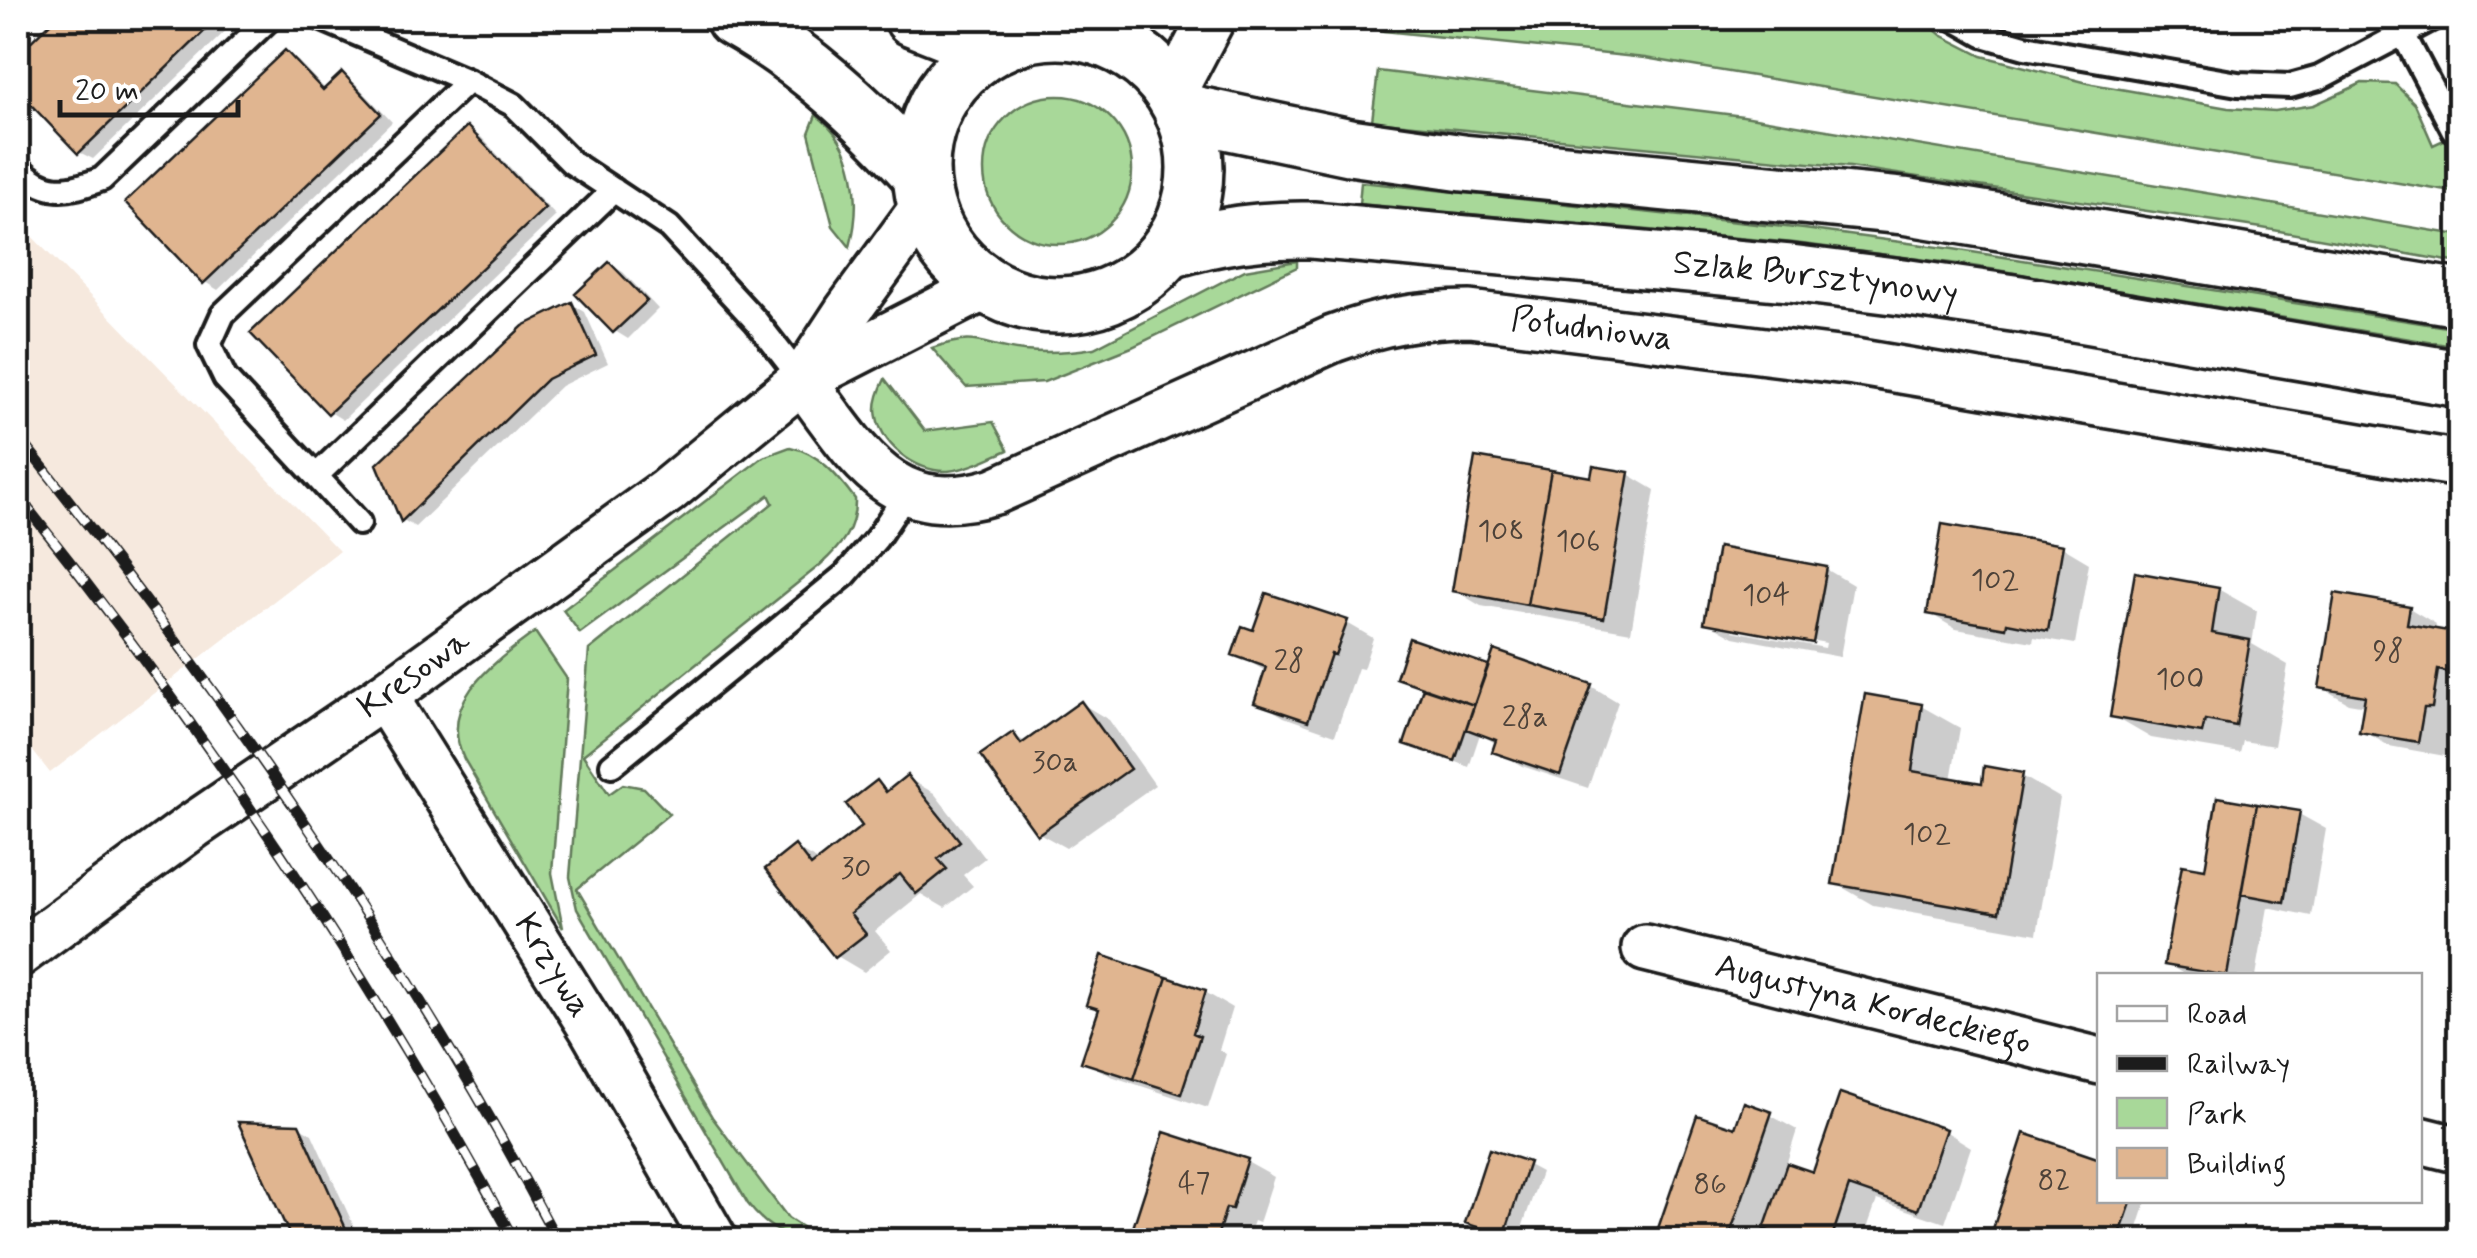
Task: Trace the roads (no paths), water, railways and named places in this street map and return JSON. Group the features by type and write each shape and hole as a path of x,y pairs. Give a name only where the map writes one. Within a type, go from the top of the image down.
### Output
{"main road":[{"path":"734,18 823,80 876,126 922,190 939,236 959,264 986,286 1023,302 1063,306 1103,299 1138,280 1170,250 1186,220 1195,184 1194,147 1178,102 1150,66 1099,26 1020,35 989,48 960,70 938,100 924,134 922,190"},
{"path":"913,18 989,48"},
{"path":"1178,102 1318,142 1463,163 1800,195 1994,219 2460,298"},
{"name":"Szlak Bursztynowy","path":"1170,250 1215,236 1260,230 1312,230 1771,272 2020,304 2460,379"}],"street":[{"path":"1178,102 1212,18"},
{"path":"802,380 922,190"},
{"path":"802,380 986,286"},
{"name":"Południowa","path":"802,380 858,454 882,478 907,493 936,501 967,500 995,491 1333,339 1376,323 1424,314 1470,314 1854,362 2460,464"},
{"name":"Kresowa","path":"18,954 667,491 802,380"},
{"name":"Krzywa","path":"384,696 592,1028 714,1240"},
{"name":"Augustyna Kordeckiego","path":"1645,948 2097,1059"},
{"path":"2422,1140 2460,1150"}],"lane":[{"path":"18,168 30,181 66,192 102,179 270,18"},
{"path":"320,18 468,81 514,105 571,162 670,228 756,321 802,380"},
{"path":"1953,18 1984,35 2026,47 2238,84 2290,86 2319,78 2433,18"},
{"path":"2403,34 2453,129"},
{"path":"359,523 224,378 209,345 223,314 468,81"},
{"path":"316,476 614,190"},
{"path":"612,764 845,575 877,538 907,493"}],"railway":[{"path":"18,436 166,628 307,825 437,1029 557,1240"},
{"path":"18,496 154,674 283,857 403,1046 514,1240"}]}
